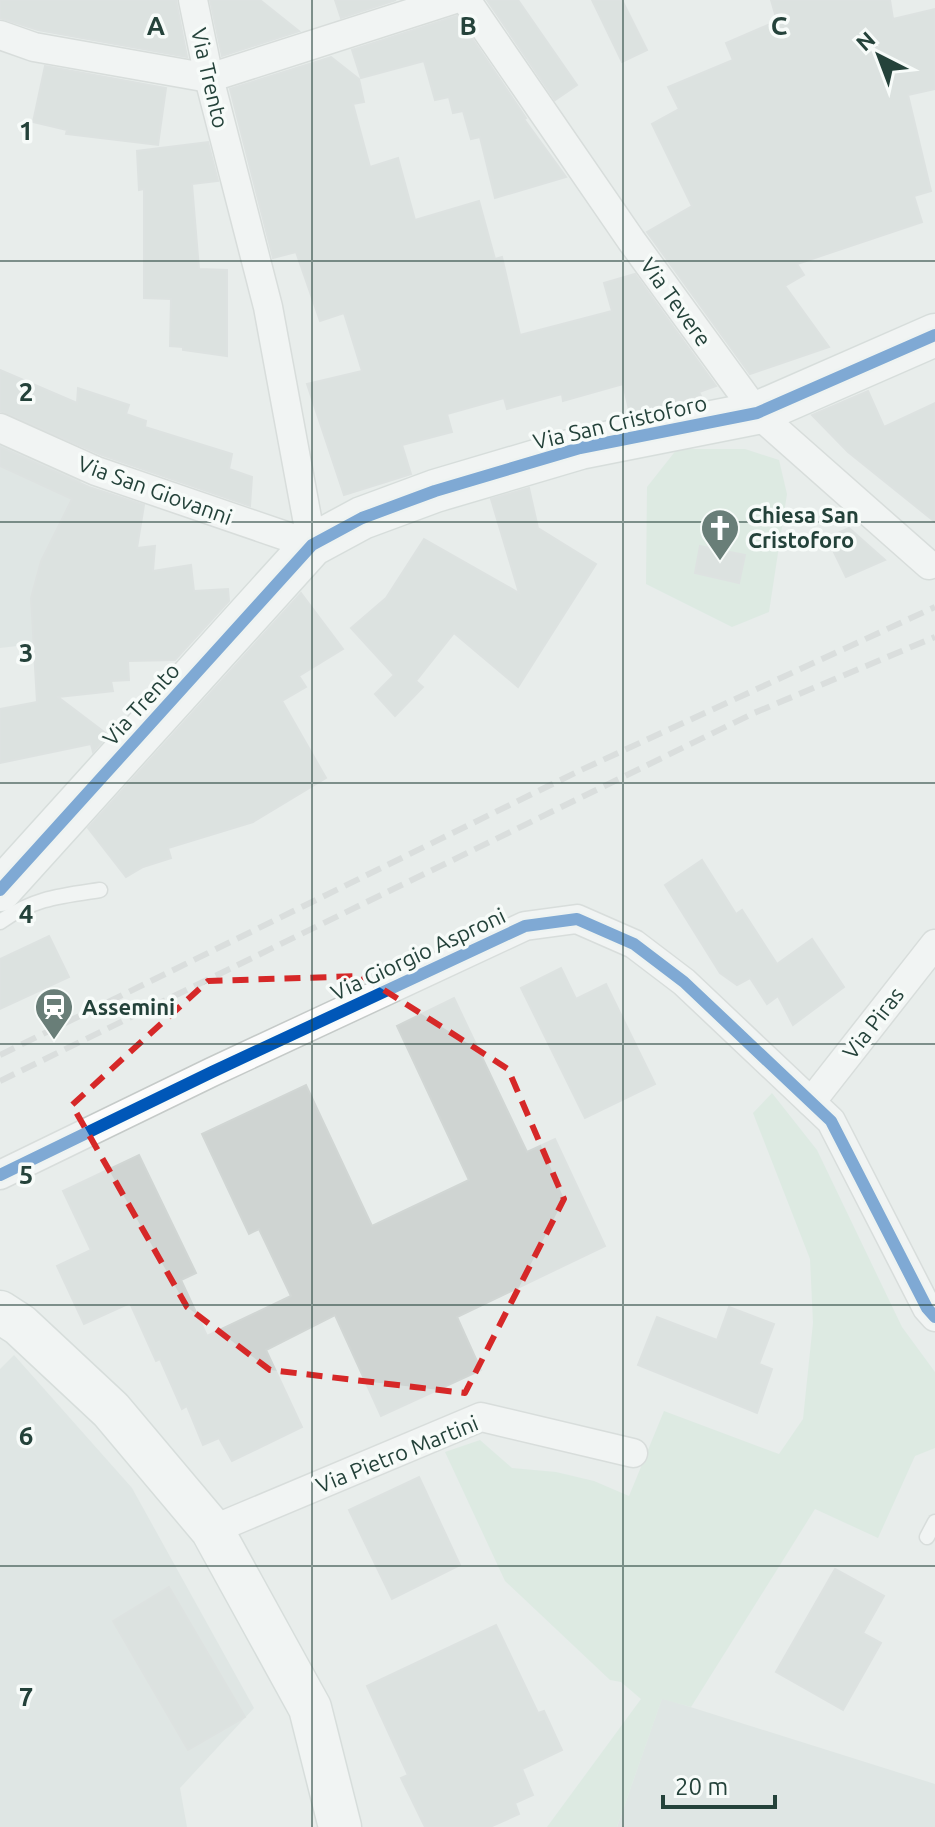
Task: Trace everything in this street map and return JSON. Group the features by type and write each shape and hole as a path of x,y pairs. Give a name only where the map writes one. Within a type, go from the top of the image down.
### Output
{"street":[{"name":"Via Trento","path":"0,890 312,545 268,307 209,78 193,0"},
{"path":"0,35 34,47 209,78 452,0"},
{"name":"Via Tevere","path":"466,0 631,240 757,413 929,565"},
{"name":"Via San Cristoforo","path":"312,545 362,518 421,496 580,448 757,413 935,335"},
{"name":"Via San Giovanni","path":"0,428 96,471 312,545"},
{"name":"Via Giorgio Asproni","path":"0,1175 525,926 577,919 634,944 684,982 831,1121 927,1308 935,1317"},
{"name":"Via Piras","path":"811,1102 935,944"},
{"path":"0,1312 20,1325 111,1410 212,1530 310,1708 340,1827"},
{"name":"Via Pietro Martini","path":"212,1530 481,1417 633,1453"}],"lane":[{"path":"0,922 19,908 44,898 100,890"},
{"path":"927,1537 935,1522"}],"highlighted area":[{"path":"362,976 508,1069 564,1199 465,1393 270,1370 187,1307 72,1105 208,981"}],"shaded area":[{"path":"0,443 82,479 40,563 31,598 34,644 0,648"},
{"path":"14,1355 132,1488 254,1708 180,1788 187,1827 0,1827 0,1369"},
{"path":"662,1698 935,1784 935,1827 617,1827"}],"green space":[{"path":"677,449 745,449 779,460 787,494 769,612 732,627 646,584 647,487"},
{"path":"772,1093 817,1150 902,1327 935,1372 935,1448 915,1456 878,1538 815,1509 691,1707 662,1699 617,1827 547,1827 641,1699 621,1682 610,1680 505,1581 445,1452 480,1440 512,1468 556,1472 594,1481 629,1496 664,1411 779,1454 803,1419 813,1323 810,1259 753,1113"}],"building":[{"path":"0,0 176,0 187,57 38,30 0,18"},
{"path":"210,0 260,0 299,31 222,56"},
{"path":"335,0 396,0 341,18"},
{"path":"487,0 518,0 577,85 555,100"},
{"path":"592,0 622,0 647,50 622,62"},
{"path":"771,0 890,0 893,19 935,9 935,89 908,95 931,191 914,196 922,222 797,264 804,275 785,286 829,347 750,374 647,232 692,206 652,124 679,109 668,87 733,60 726,43 777,21"},
{"path":"457,16 566,177 495,198 480,137 471,139 463,111 453,113 449,97 435,100 424,61 361,78 352,50"},
{"path":"331,57 359,79 364,102 353,104 370,167 398,158 415,220 479,201 495,259 502,257 520,335 612,311 604,283 635,274 716,386 699,392 701,396 630,414 623,384 563,401 562,394 507,409 504,398 447,414 452,432 402,445 411,474 344,495 307,384 362,371 344,313 320,321 296,252 273,258 230,89"},
{"path":"45,66 166,88 158,145 66,134 67,130 33,122"},
{"path":"208,142 218,181 192,184 199,269 227,270 227,356 170,346 171,299 144,298 144,189 139,190 137,151"},
{"path":"0,370 77,403 78,388 129,405 126,414 146,421 145,427 232,454 229,469 252,477 250,506 102,455 0,411"},
{"path":"868,391 884,427 935,403 935,522 848,452 812,415"},
{"path":"0,447 89,487 144,505 137,548 155,546 153,571 191,565 194,591 228,589 229,601 175,660 128,661 129,680 111,681 113,691 58,697 108,735 93,752 91,744 0,763 0,709 37,702 31,598 41,561 72,499 0,466"},
{"path":"529,488 538,528 596,564 518,687 454,633 416,681 423,687 395,716 375,694 394,675 351,628 386,598 424,539 519,593 491,499"},
{"path":"849,528 885,560 846,577 827,538"},
{"name":"Chiesa San Cristoforo","path":"700,546 745,555 739,583 695,573"},
{"path":"301,593 343,649 299,676 306,687 282,701 326,778 253,822 168,848 171,858 143,867 126,877 88,828"},
{"path":"702,860 736,914 742,910 777,964 812,939 844,987 793,1025 778,996 767,1004 750,978 737,985 720,973 665,885"},
{"name":"Assemini","path":"49,936 69,977 0,1009 0,959"},
{"path":"561,968 576,999 606,984 655,1084 585,1118 521,988"},
{"path":"454,998 527,1152 555,1139 605,1246 457,1317 481,1370 381,1416 335,1315 266,1350 302,1427 232,1461 219,1438 203,1445 187,1406 182,1409 130,1303 84,1324 57,1266 91,1250 63,1191 139,1155 196,1273 181,1280 207,1336 291,1296 259,1229 249,1234 202,1134 306,1085 372,1226 469,1180 397,1026"},
{"path":"729,1307 774,1324 759,1364 772,1369 757,1413 638,1365 657,1317 717,1340"},
{"path":"419,1477 460,1565 392,1599 349,1510"},
{"path":"835,1569 884,1596 863,1633 881,1643 843,1710 776,1672"},
{"path":"169,1587 245,1717 188,1750 113,1621"},
{"path":"496,1625 538,1713 544,1711 562,1750 522,1769 533,1795 515,1803 519,1814 490,1827 425,1827 401,1778 408,1775 367,1686"}],"railway":[{"path":"0,1055 581,770 935,607"},
{"path":"0,1081 754,713 935,637"}],"cycle path":[{"path":"0,890 312,545 362,518 435,491 580,448 757,413 935,335"},
{"path":"0,1175 525,926 577,919 634,944 684,982 831,1121 927,1308 935,1317"}],"place":[{"name":"Chiesa San Cristoforo","path":"720,562"},
{"name":"Assemini","path":"54,1041"}]}
